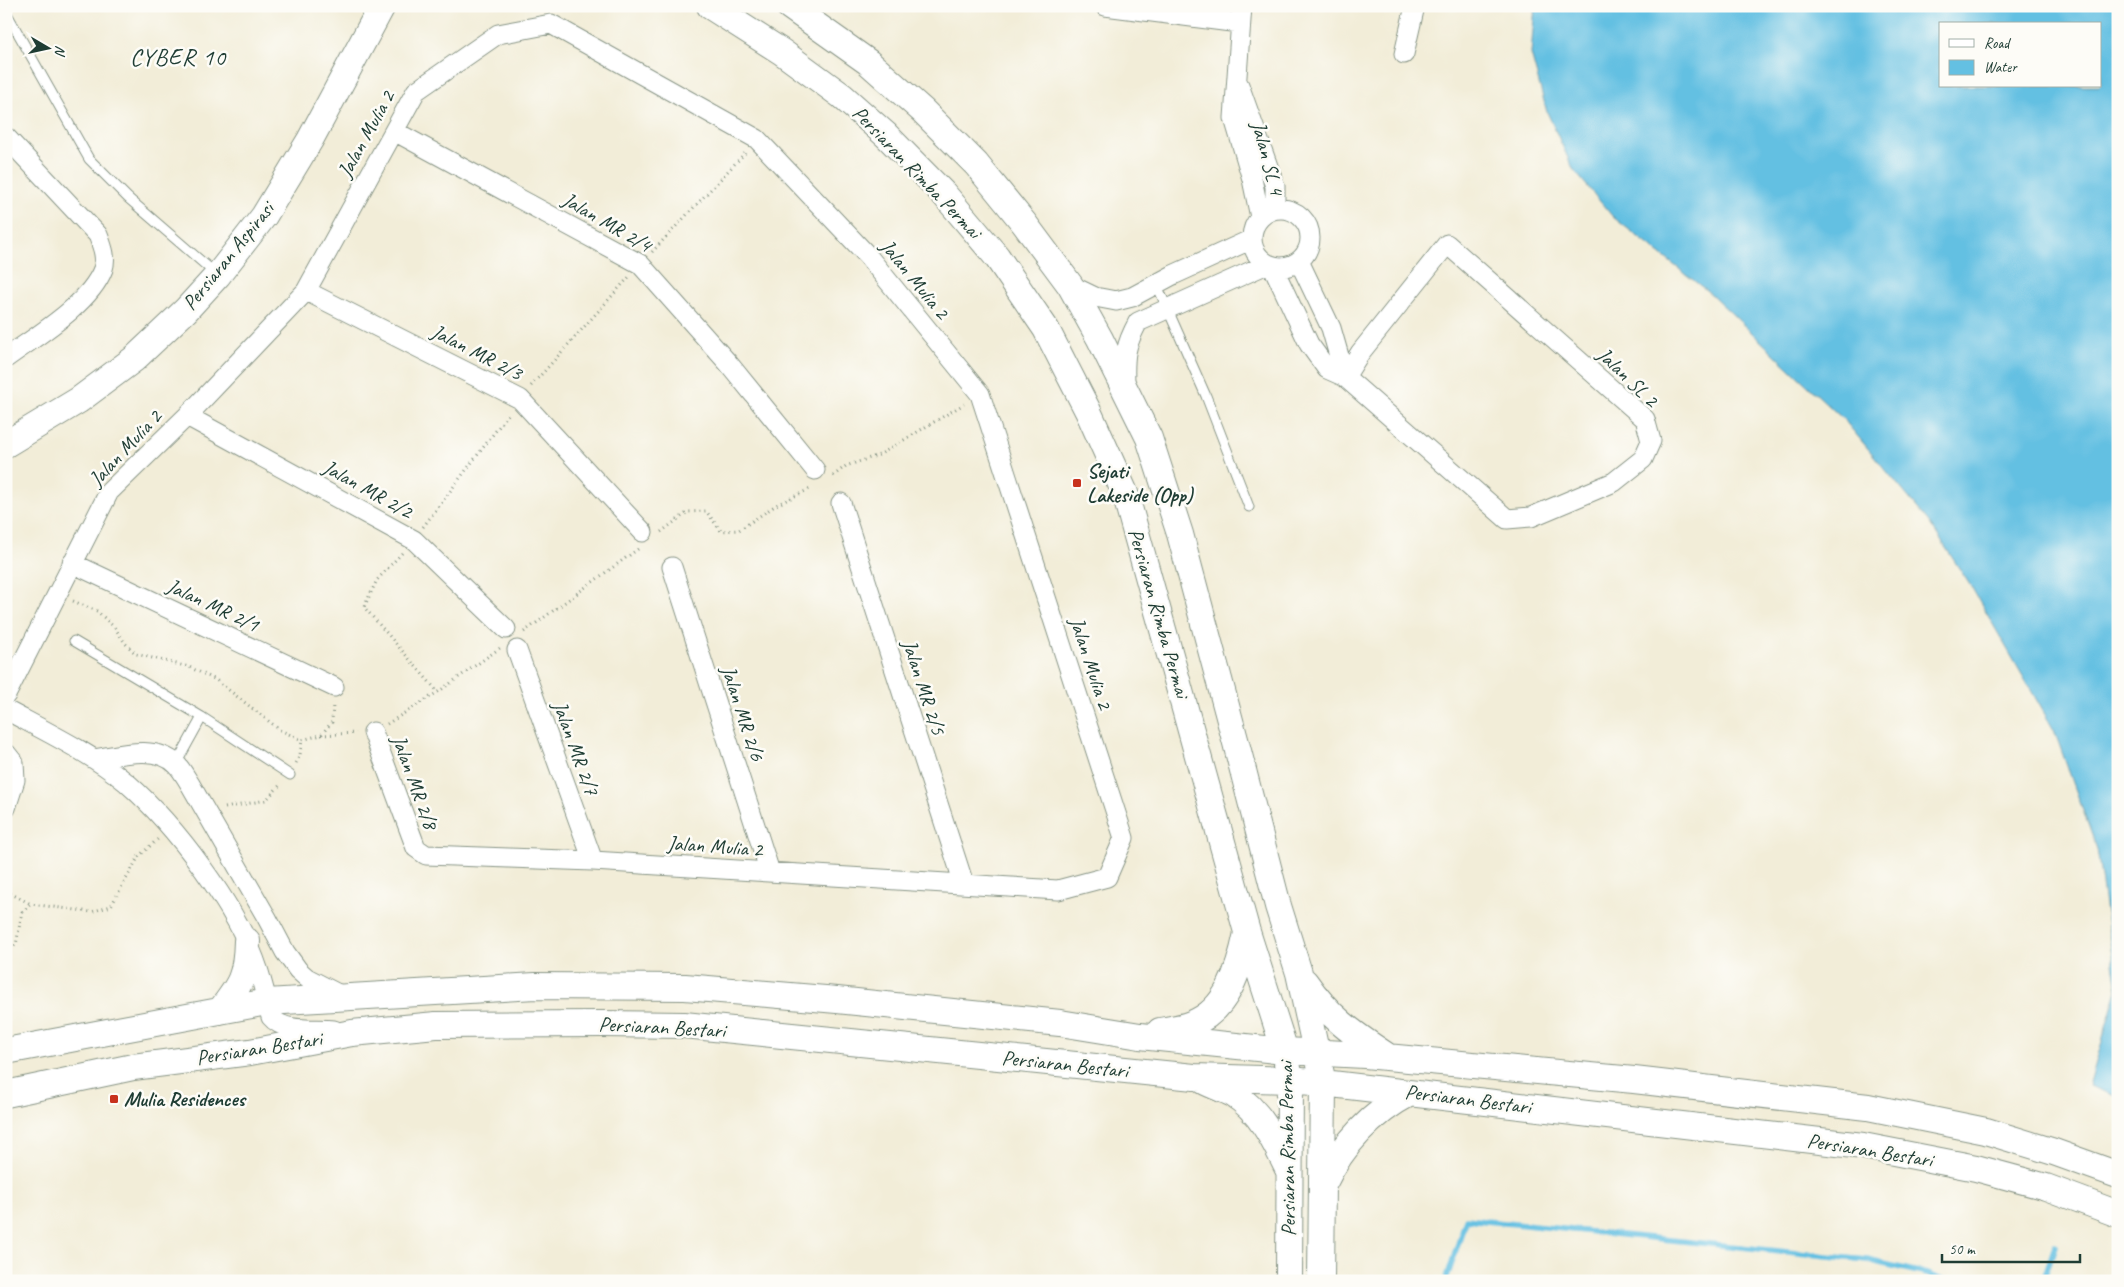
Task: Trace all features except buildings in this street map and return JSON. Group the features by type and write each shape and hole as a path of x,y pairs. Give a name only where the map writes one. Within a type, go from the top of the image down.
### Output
{"main road":[{"path":"310,140 328,88 371,6"},
{"name":"Persiaran Aspirasi","path":"6,444 79,400 134,359 186,310 218,275 264,216 310,140 382,6"},
{"path":"310,140 358,74 395,6"},
{"name":"Persiaran Rimba Permai","path":"710,6 782,52 842,96 886,135 944,193 997,257 1046,329 1088,411 1124,493 1248,932 1285,1051 1290,1080 1288,1281"},
{"name":"Persiaran Rimba Permai","path":"789,6 868,62 923,111 976,164 1024,222 1070,285 1100,338 1148,438 1180,534 1278,906 1299,974 1317,1052 1323,1083 1321,1281"},
{"path":"1140,1036 1191,1024 1207,1016 1235,980 1248,932"},
{"path":"220,1011 240,985 246,966 247,942"},
{"path":"1299,974 1312,994 1339,1024 1388,1057"},
{"name":"Persiaran Bestari","path":"6,1051 267,1002 535,986 685,986 1040,1021 1140,1036 1285,1051 1388,1057 1644,1081 1868,1107 1986,1130 2118,1175"},
{"name":"Persiaran Bestari","path":"6,1094 133,1067 250,1052 352,1032 436,1025 684,1025 1194,1077 1323,1083 1863,1146 1976,1168 2046,1187 2118,1214"},
{"path":"1194,1077 1234,1095 1254,1112 1272,1138 1289,1172"},
{"path":"1322,1186 1333,1164 1377,1113 1410,1092"}],"street":[{"path":"1105,6 1241,15"},
{"path":"1404,54 1415,6"},
{"name":"Jalan SL 4","path":"1241,15 1237,79 1275,186 1268,213"},
{"name":"Jalan Mulia 2","path":"6,695 109,492 187,416 306,291 416,91 498,34 552,24 757,139 867,255 980,394 1124,838 1107,877 1058,890 593,861 426,855 416,848"},
{"name":"Jalan MR 2/4","path":"394,131 640,264 729,364 815,470"},
{"path":"6,136 98,235 104,250 103,268 82,301 6,358"},
{"path":"1125,390 1124,355 1129,338 1138,322 1270,265 1286,267 1305,256 1310,241 1308,226 1298,214 1283,208 1268,213 1255,224 1252,239 1256,253 1270,265"},
{"path":"1070,285 1095,297 1116,301 1132,297 1156,283 1252,239"},
{"name":"Jalan SL 2","path":"1270,265 1309,344 1327,369 1344,377 1507,520 1531,517 1614,482 1643,459 1651,441 1645,419 1448,244 1360,353 1344,377"},
{"path":"1299,261 1331,328 1344,377"},
{"name":"Jalan MR 2/3","path":"306,291 520,399 643,539"},
{"name":"Jalan MR 2/2","path":"187,416 414,540 513,639"},
{"name":"Jalan MR 2/5","path":"841,503 964,884"},
{"name":"Jalan MR 2/1","path":"72,563 334,687"},
{"name":"Jalan MR 2/6","path":"672,567 770,872"},
{"name":"Jalan MR 2/7","path":"513,639 593,861"},
{"path":"6,710 94,760 126,783 147,802 206,873 247,942 258,968 271,1016 281,1025 352,1032"},
{"name":"Jalan MR 2/8","path":"373,732 416,848"},
{"path":"6,753 14,763 15,780 6,808"},
{"path":"94,760 129,754 156,753 176,764 207,813 285,952 298,970 318,985 347,998"}],"lane":[{"path":"6,12 89,159 128,198 218,275"},
{"path":"1156,283 1206,396 1249,507"},
{"path":"74,641 202,717 290,775"},
{"path":"176,764 202,717"}],"path":[{"path":"56,596 84,604 97,611 115,628 125,643 136,654 189,667 216,680 272,725 302,740 321,735 373,732 438,692 513,639 643,539"},
{"path":"321,735 332,722 334,687"},
{"path":"207,813 230,806 266,800 290,775 300,756 302,740"},
{"path":"6,891 32,904 91,912 111,906 139,856 155,841 171,830"},
{"path":"6,952 16,945 22,912 32,904"}],"water":[{"path":"1535,6 2118,6 2118,1097 2089,1086 2117,990 2097,849 2054,730 1972,588 1929,522 1845,421 1711,294 1613,217 1573,169 1547,112 1531,54"}],"waterway":[{"path":"1446,1281 1466,1219 1867,1260 1927,1274 1945,1281"},
{"path":"2043,1281 2055,1246"}],"place":[{"name":"Sejati Lakeside (Opp)","path":"1077,483"},
{"name":"Mulia Residences","path":"114,1099"}],"district":[{"name":"CYBER 10","path":"178,57"}]}
